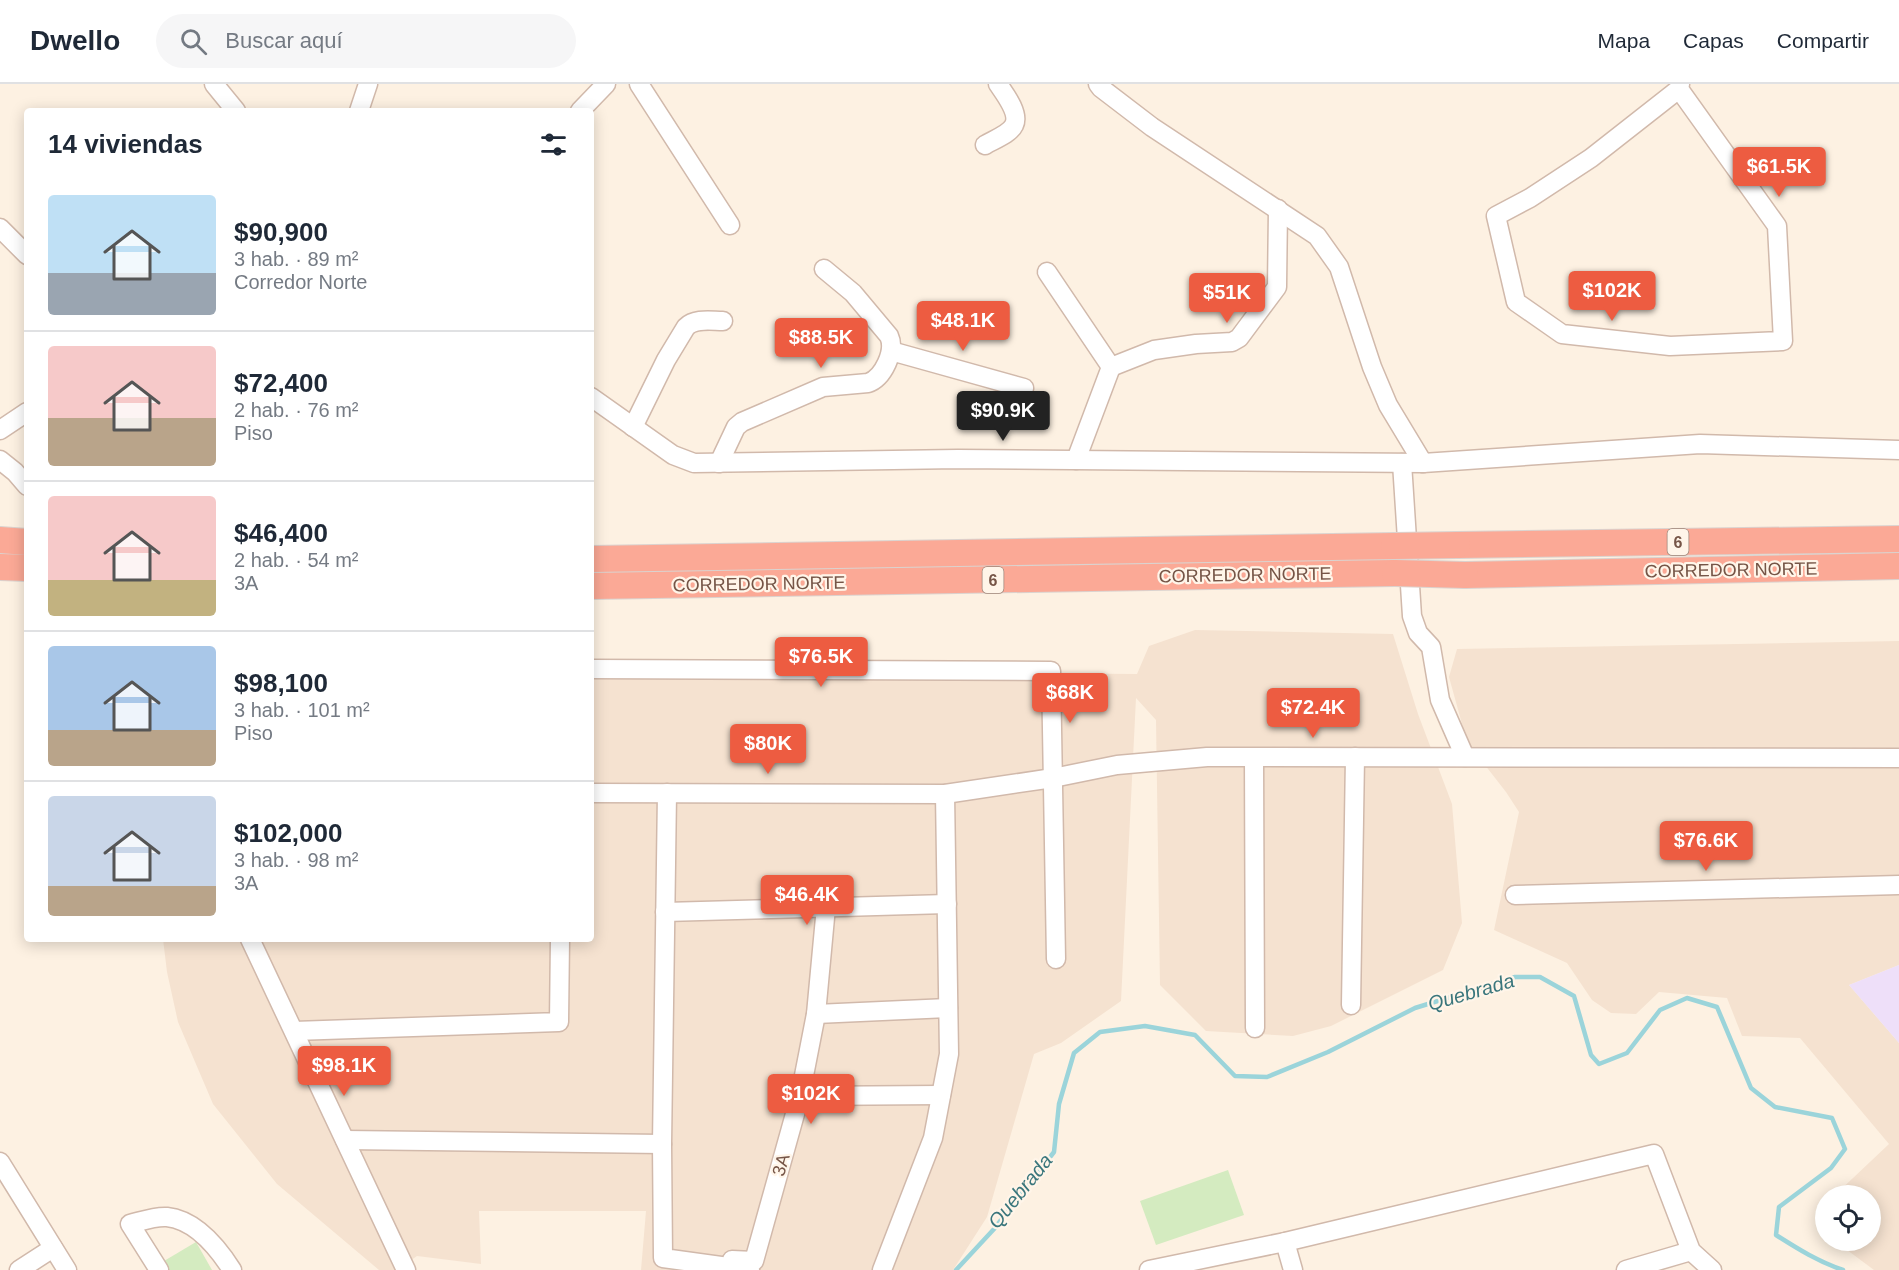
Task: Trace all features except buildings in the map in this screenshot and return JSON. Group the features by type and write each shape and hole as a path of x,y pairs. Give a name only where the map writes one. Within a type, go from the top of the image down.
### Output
{"highway":[{"name":"CORREDOR NORTE","path":"594,559 1899,539"},
{"path":"0,540 24,542"},
{"name":"CORREDOR NORTE","path":"594,586 1395,573 1465,575 1899,566"},
{"path":"0,567 24,568"}],"street":[{"path":"214,84 234,108"},
{"path":"360,108 368,84"},
{"path":"583,108 606,84"},
{"path":"639,84 730,225"},
{"path":"985,145 1014,125 1015,116 998,84"},
{"path":"1098,84 1152,127 1317,236 1339,267 1372,367 1388,405 1423,463"},
{"path":"1679,86 1777,226 1783,341 1670,346 1562,334 1516,302 1496,216 1530,198 1591,158 1679,86"},
{"path":"1076,460 1111,367 1154,350 1232,342 1239,338 1277,287 1278,209"},
{"path":"0,228 24,252"},
{"path":"719,462 736,427 742,422 823,387 874,381 880,376 891,351 892,343 889,336 866,307 824,269"},
{"path":"1047,272 1111,367"},
{"path":"633,427 666,360 686,327 696,321 723,321"},
{"path":"891,351 1024,388"},
{"path":"594,398 673,455 694,463 958,459 1423,463 1700,444 1899,450"},
{"path":"0,430 24,414"},
{"path":"0,460 24,482"},
{"path":"1402,463 1412,616 1418,633 1431,647 1440,700 1465,757"},
{"path":"594,669 1051,670 1056,959"},
{"path":"1351,1005 1355,757"},
{"path":"594,792 945,794 1053,778 1117,765 1207,758 1899,758"},
{"path":"1254,758 1255,1028"},
{"path":"667,793 663,1258 750,1270"},
{"path":"882,1270 933,1138 949,1054 945,794"},
{"path":"1515,895 1899,885"},
{"path":"665,912 947,904"},
{"name":"3A","path":"701,1263 711,1260 754,1261 800,1096 816,1014 826,907"},
{"path":"251,942 406,1270"},
{"path":"294,1031 559,1022 560,942"},
{"path":"816,1014 948,1008"},
{"path":"800,1096 941,1095"},
{"path":"345,1140 663,1144"},
{"path":"1149,1270 1286,1242 1654,1154 1690,1251 1712,1270"},
{"path":"0,1162 67,1270"},
{"path":"159,1270 130,1224 168,1217 184,1223 203,1235 232,1270"},
{"path":"1286,1242 1293,1270"},
{"path":"19,1270 53,1248"},
{"path":"1626,1270 1690,1251"}],"shaded area":[{"path":"1195,630 1393,634 1418,714 1452,804 1462,923 1443,970 1331,1026 1293,1036 1206,1031 1160,985 1156,720 1136,698 1121,1001 1061,1043 1034,1054 987,1217 953,1270 641,1270 646,1211 479,1211 481,1264 417,1256 397,1270 379,1270 277,1184 213,1104 178,1022 167,972 163,942 594,942 594,670 1137,674 1149,646"},
{"path":"1899,641 1899,965 1849,985 1899,1043 1899,1270 1874,1270 1848,1251 1881,1251 1881,1185 1846,1185 1889,1144 1800,1038 1742,1036 1727,998 1659,992 1636,1014 1611,1013 1592,1000 1567,963 1494,930 1519,812 1467,742 1449,677 1457,649"},
{"path":"1899,965 1899,1043 1849,985"}],"green space":[{"path":"1228,1170 1244,1215 1156,1245 1140,1201"},
{"path":"196,1242 212,1270 169,1270 164,1261"}],"waterway":[{"name":"Quebrada","path":"956,1270 994,1229 1054,1152 1059,1104 1074,1053 1100,1032 1145,1026 1195,1035 1235,1076 1267,1077 1328,1052 1415,1008 1515,977 1540,977 1574,996 1591,1055 1599,1064 1627,1053 1660,1010 1687,998 1717,1007 1751,1088 1775,1107 1832,1118 1845,1149 1831,1168 1779,1207 1776,1235 1817,1259 1843,1270"}]}
